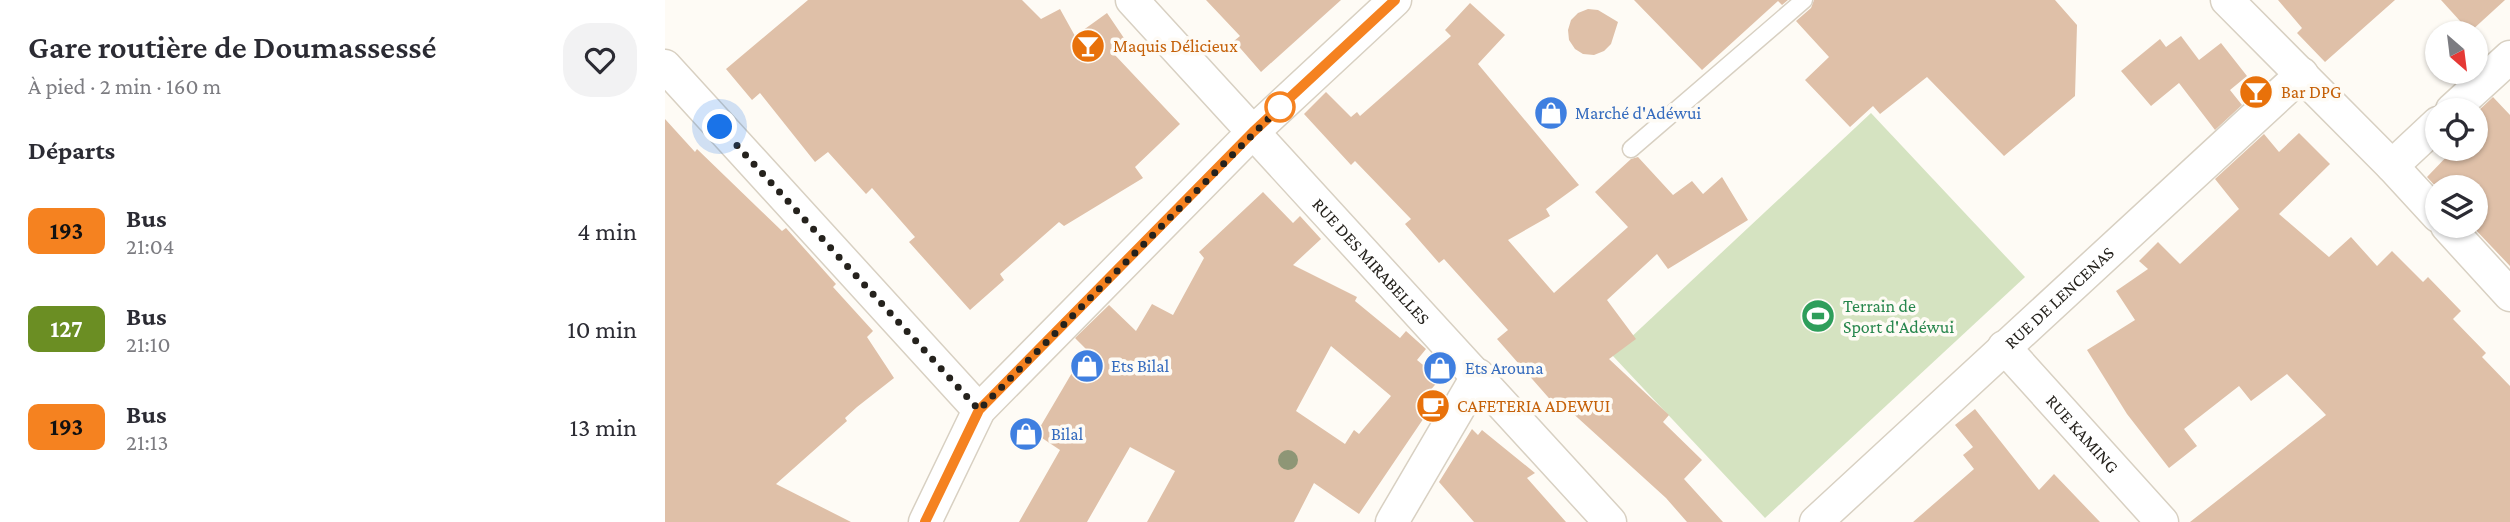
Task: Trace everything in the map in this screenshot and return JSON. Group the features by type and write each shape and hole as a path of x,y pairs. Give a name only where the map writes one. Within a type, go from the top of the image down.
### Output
{"street":[{"name":"RUE DES MIRABELLES","path":"1132,0 1610,522"},
{"path":"925,522 979,410 1253,132 1395,0"},
{"path":"2227,0 2425,202"},
{"path":"2465,98 2510,57"},
{"path":"665,66 979,410"},
{"name":"RUE DE LENCENAS","path":"1815,522 2302,74"},
{"path":"2392,166 2425,135"},
{"path":"2458,238 2510,295"},
{"name":"RUE KAMING","path":"2004,347 2162,522"},
{"path":"1392,522 1478,375"}],"lane":[{"path":"1631,149 1804,0"}],"green space":[{"name":"Terrain de Sport d'Adéwui","path":"1871,113 2025,277 1765,518 1612,355"}],"building":[{"path":"808,0 1022,0 1041,19 1060,9 1075,36 1107,13 1128,44 1114,54 1180,124 1135,167 1143,178 1064,226 1059,222 1000,274 1004,280 970,310 909,242 915,237 872,188 866,194 828,152 815,162 760,93 752,100 726,69"},
{"path":"1206,0 1341,0 1261,72 1234,41 1240,36"},
{"path":"1634,0 1788,0 1782,5 1778,1 1702,70"},
{"path":"1814,0 2055,0 2077,25 2075,96 2004,156 1927,77 1880,114 1873,106 1850,127 1805,80 1829,57 1796,21 1811,8"},
{"path":"2278,0 2395,0 2325,62 2297,33 2302,28"},
{"path":"2441,0 2505,0 2482,21 2460,21"},
{"path":"1470,3 1505,35 1478,64 1579,185 1546,209 1550,216 1508,240 1554,293 1628,227 1595,192 1631,159 1638,157 1673,195 1692,181 1703,194 1722,177 1748,220 1668,269 1657,254 1607,300 1636,339 1609,359 1669,415 1663,422 1702,460 1684,479 1723,522 1687,522 1666,498 1568,409 1562,413 1497,339 1508,330 1444,259 1439,263 1405,224 1411,219 1355,161 1351,165 1304,114 1326,92 1351,117 1357,112 1360,116 1451,36 1445,30"},
{"path":"1588,9 1598,10 1618,22 1611,44 1594,55 1583,54 1575,49 1569,40 1571,20"},
{"path":"2181,36 2199,60 2221,43 2247,76 2230,90 2242,105 2215,130 2179,83 2151,106 2121,71 2160,39 2166,47"},
{"path":"2493,97 2510,115 2510,266 2483,238 2488,238 2488,175 2429,175 2442,161 2488,161 2488,102"},
{"path":"665,119 695,152 697,149 782,231 786,228 836,284 833,287 873,331 867,337 894,378 857,407 845,418 847,421 776,484 851,522 665,522"},
{"path":"2299,133 2330,164 2279,214 2329,257 2351,237 2377,266 2392,251 2423,282 2428,277 2461,311 2453,319 2486,353 2482,357 2510,386 2510,522 2190,522 2326,415 2287,374 2251,401 2239,386 2184,429 2197,446 2169,468 2127,414 2087,350 2135,320 2116,291 2148,269 2139,261 2158,242 2180,264 2239,209 2215,179 2264,134 2279,152"},
{"path":"1263,192 1293,223 1300,216 1321,239 1293,265 1357,297 1355,301 1400,338 1406,331 1426,349 1417,360 1440,379 1428,393 1436,400 1359,514 1314,483 1294,522 1147,522 1175,471 1130,447 1087,522 1019,522 1060,450 1036,434 1086,349 1075,338 1109,305 1136,331 1152,304 1173,315 1204,258 1199,252","holes":["1331,346 1391,396 1359,434 1354,430 1345,444 1296,411"]},
{"path":"1975,409 2039,490 2054,474 2100,522 1913,522 1974,469 1963,455 1973,447 1955,425"},
{"path":"1472,429 1478,435 1482,430 1535,473 1527,478 1566,522 1474,522 1439,482"}],"bus line":[{"name":"193","path":"925,522 979,410 1253,132 1395,0"}],"place":[{"name":"Maquis Délicieux","path":"1088,46"},
{"name":"Bar DPG","path":"2256,92"},
{"name":"Marché d'Adéwui","path":"1551,113"},
{"name":"Terrain de Sport d'Adéwui","path":"1818,316"},
{"name":"Ets Bilal","path":"1087,366"},
{"name":"Ets Arouna","path":"1440,368"},
{"name":"CAFETERIA ADEWUI","path":"1433,406"},
{"name":"Bilal","path":"1026,434"}],"route":[{"path":"720,127 979,410 1280,107"}]}
